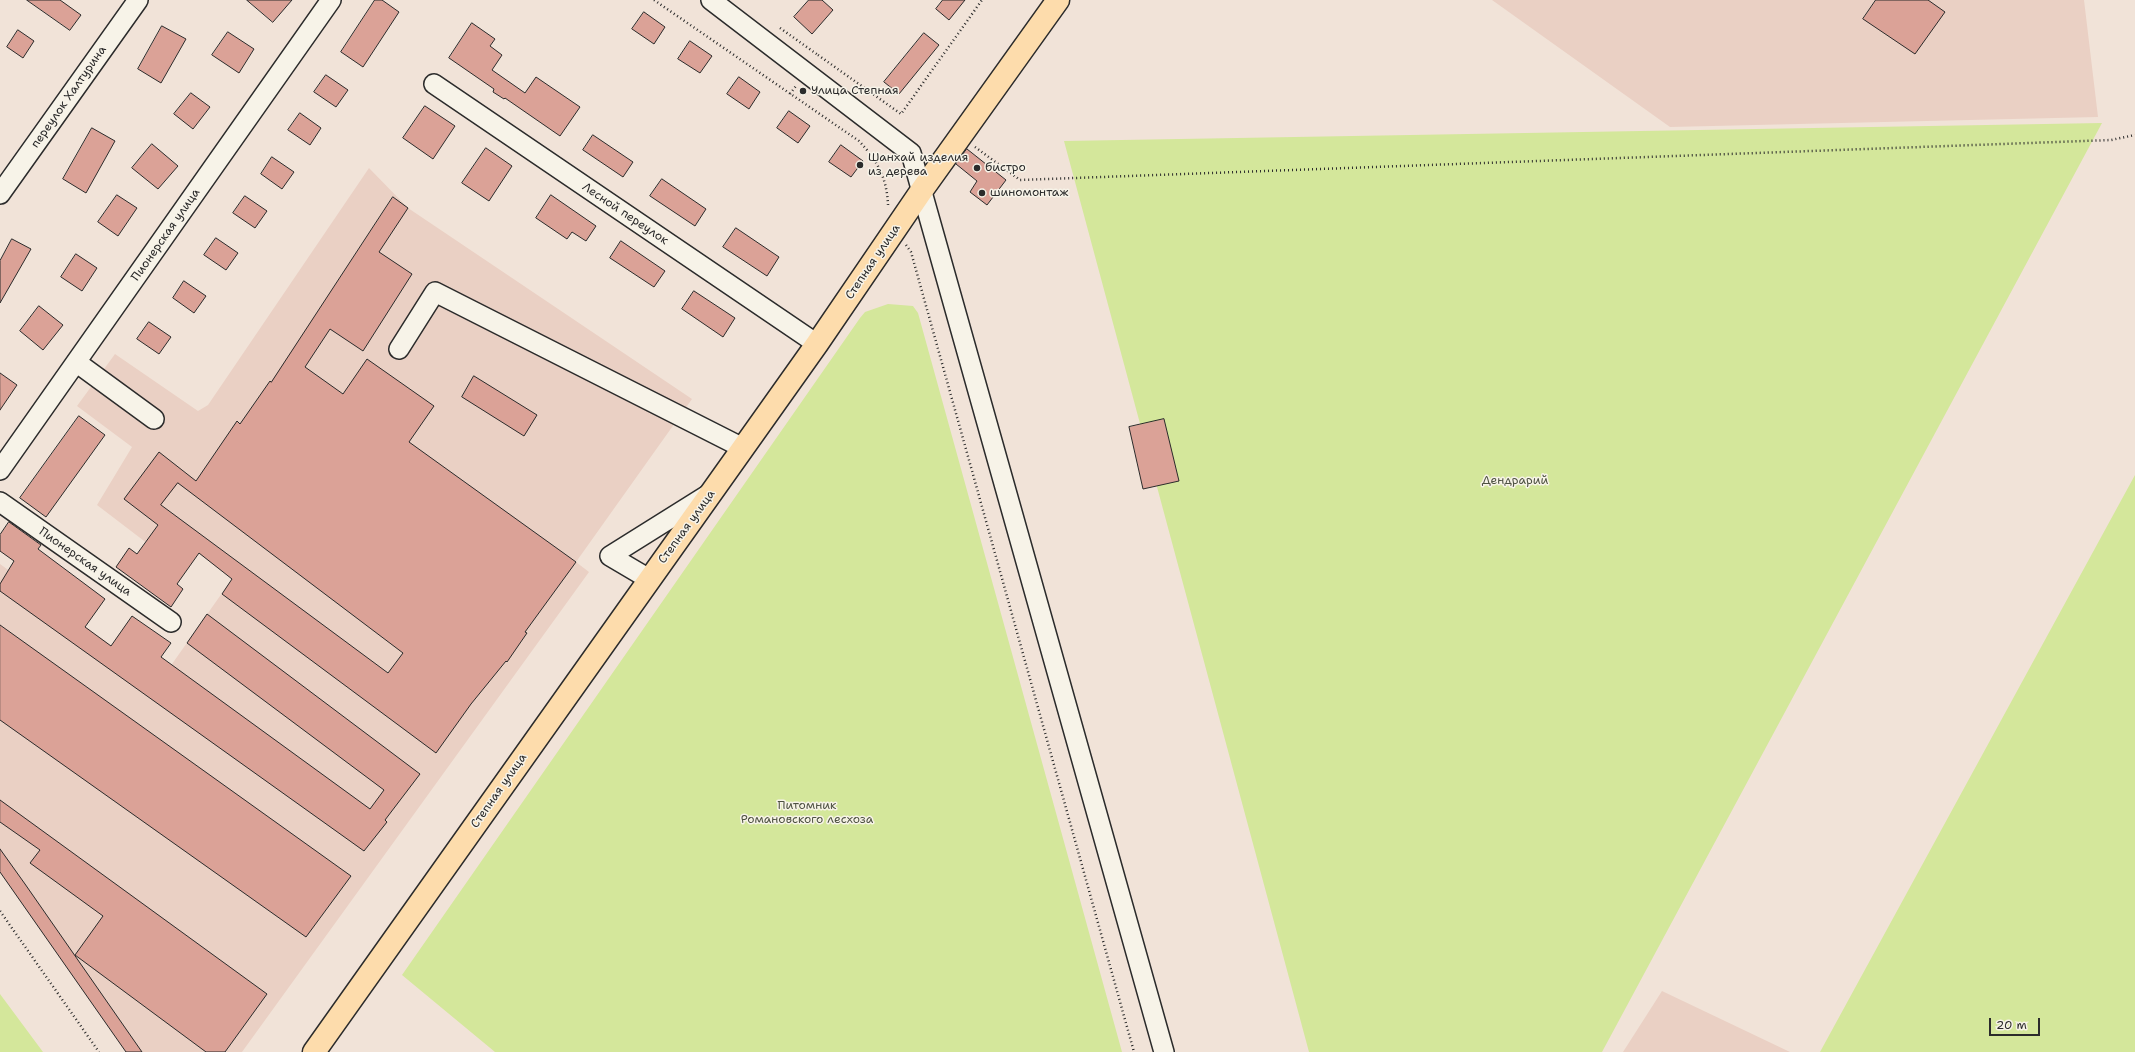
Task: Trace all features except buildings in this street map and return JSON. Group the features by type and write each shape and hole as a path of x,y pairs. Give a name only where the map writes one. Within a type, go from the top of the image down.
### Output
{"main road":[{"name":"Степная улица","path":"314,1052 817,344 922,190 1058,0"}],"street":[{"name":"переулок Халтурина","path":"0,194 138,0"},
{"name":"Пионерская улица","path":"0,470 331,0"},
{"path":"711,0 912,153 1164,1052"},
{"name":"Лесной переулок","path":"434,84 817,344"},
{"path":"399,349 435,292 743,448"},
{"path":"76,362 154,419"},
{"path":"649,579 610,556 712,492"},
{"name":"Пионерская улица","path":"0,502 171,622"}],"path":[{"path":"654,0 859,141 873,155 886,182 889,215 911,252 1134,1052"},
{"path":"818,55 900,114 982,0"},
{"path":"960,137 1020,180 2111,140 2135,135"},
{"path":"0,911 99,1052"}],"shaded area":[{"path":"1492,0 2084,0 2098,117 1670,127"},
{"path":"369,168 408,208 692,399 576,562 589,572 242,1052 126,1052 0,872 0,564 160,681 232,579 165,528 152,547 97,505 132,447 77,406 115,354 198,411 208,405"},
{"path":"1662,991 1790,1052 1623,1052"}],"green space":[{"name":"Дендрарий","path":"2102,123 1602,1052 1309,1052 1064,141"},
{"name":"Питомник Романовского лесхоза","path":"888,304 913,306 918,313 1122,1052 495,1052 402,975 860,318 865,312"},
{"path":"2135,475 2135,1052 1820,1052"},
{"path":"0,994 43,1052 0,1052"}],"place":[{"name":"Улица Степная","path":"803,91"},
{"name":"Шанхай изделия из дерева","path":"860,165"},
{"name":"бистро","path":"977,168"},
{"name":"шиномонтаж","path":"982,193"}]}
